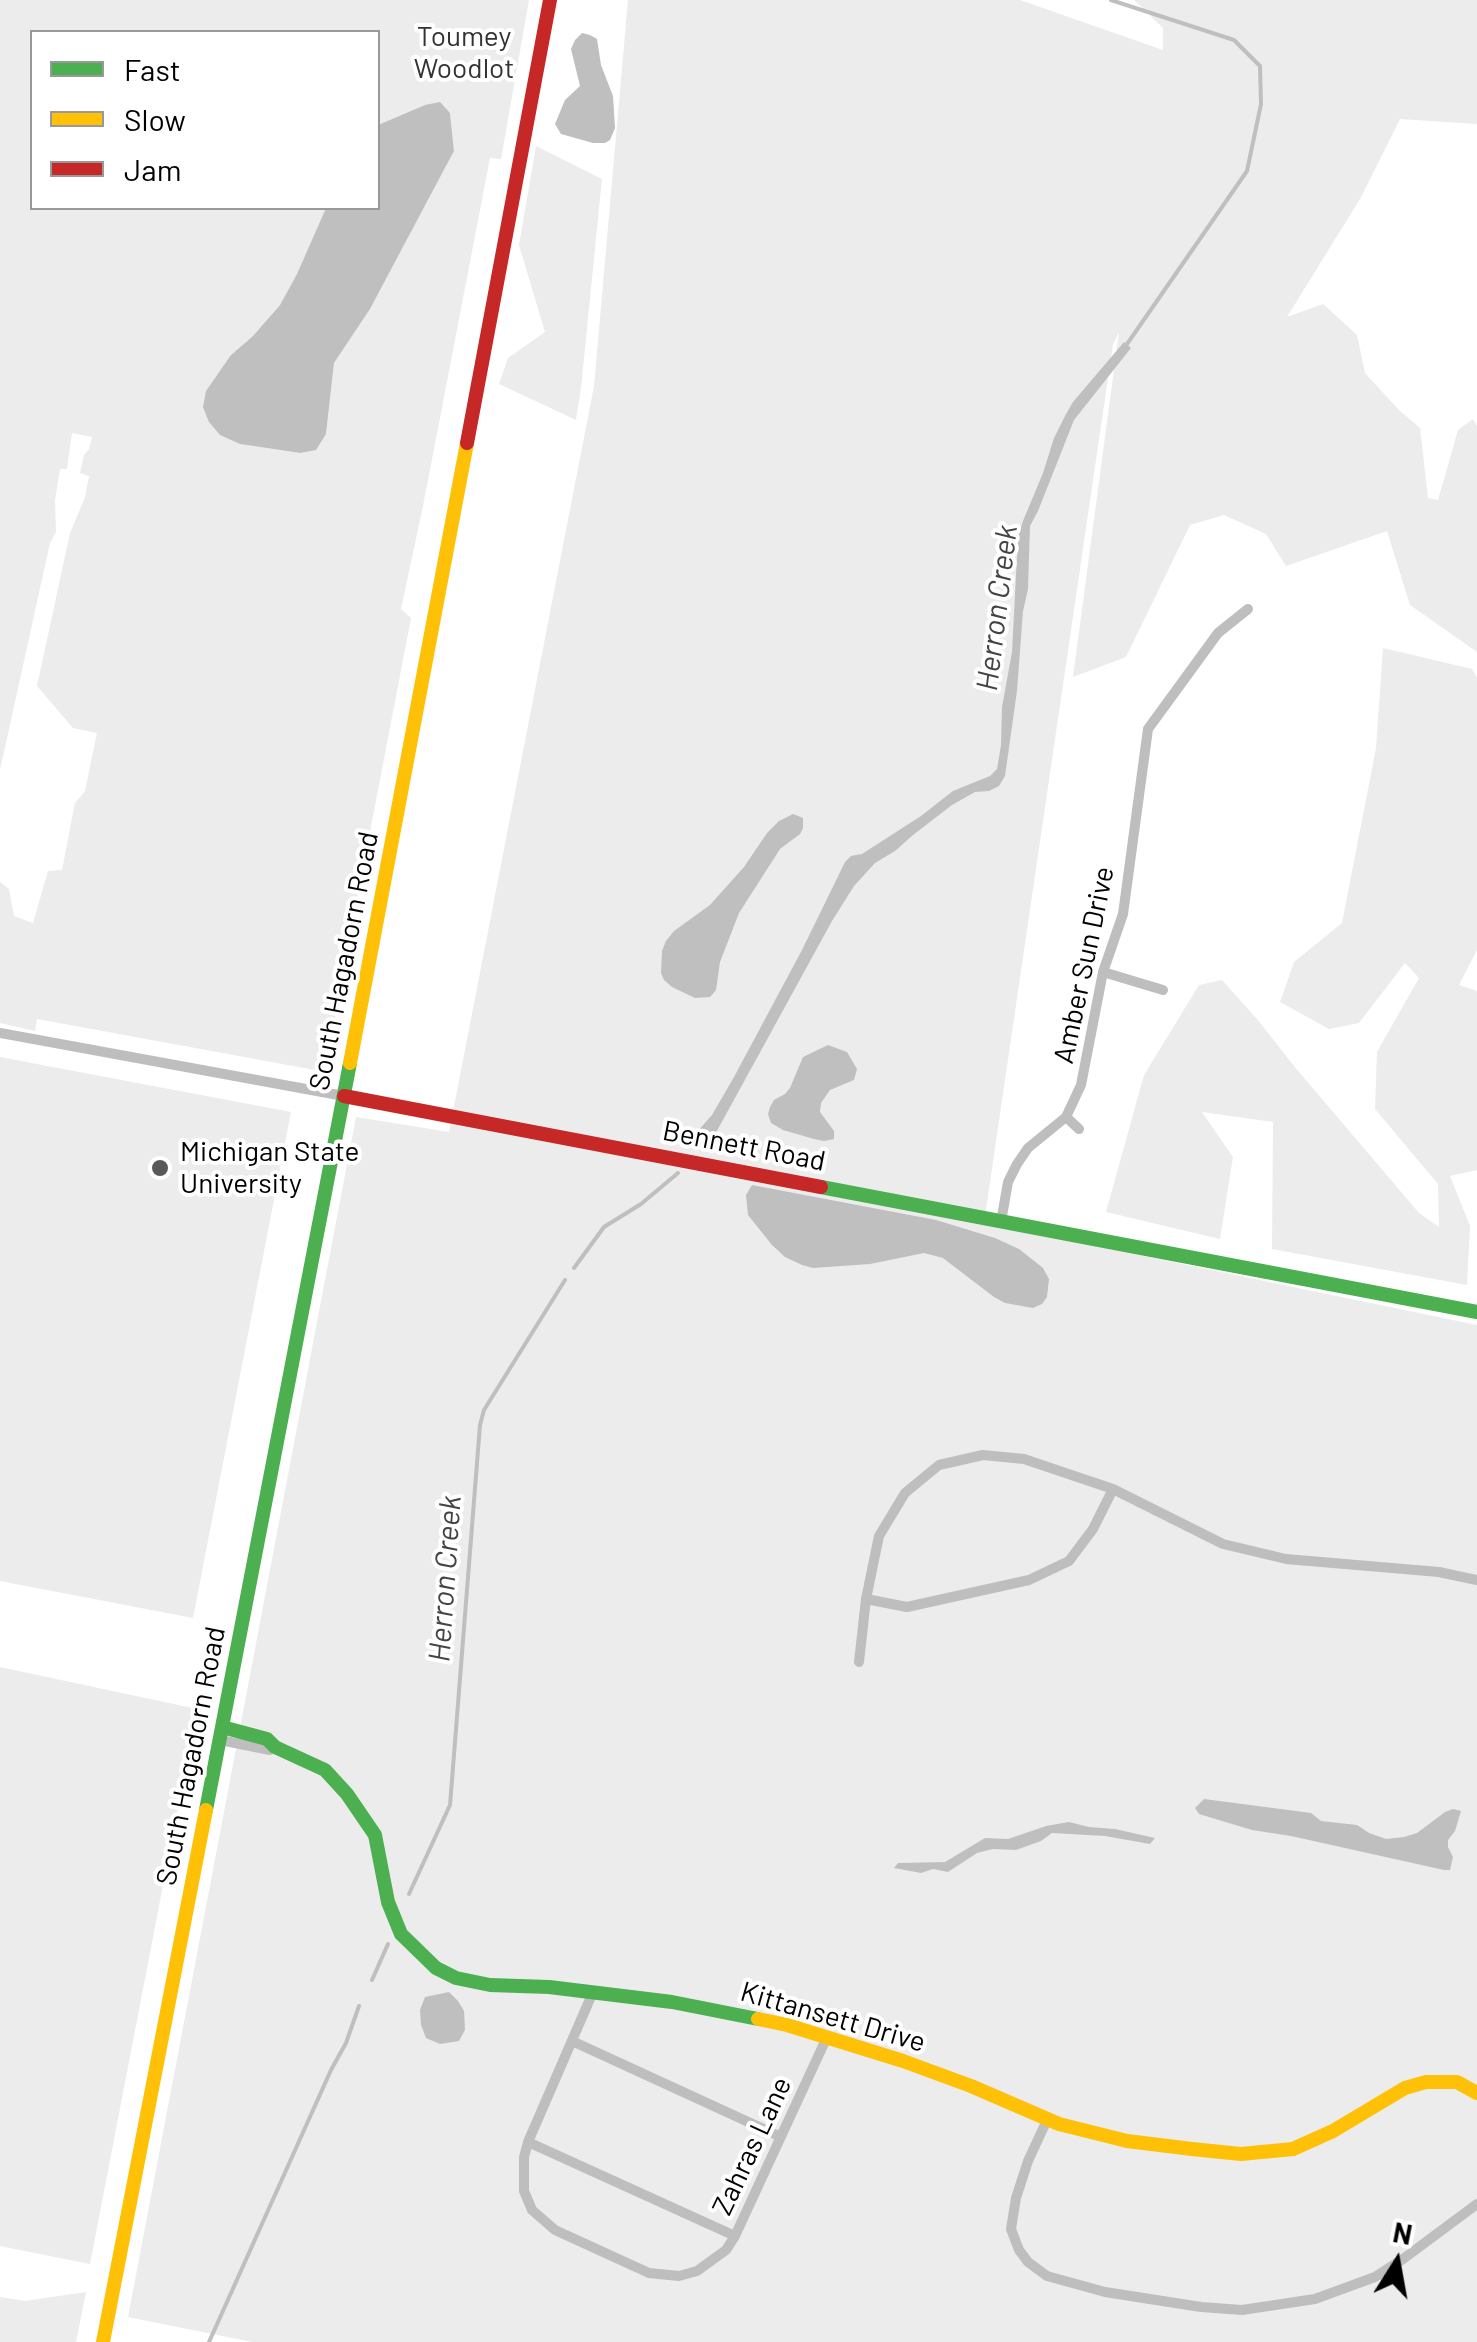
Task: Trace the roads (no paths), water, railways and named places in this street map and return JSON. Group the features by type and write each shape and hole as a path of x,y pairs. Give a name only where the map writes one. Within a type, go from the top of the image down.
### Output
{"street":[{"name":"South Hagadorn Road","path":"103,2342 344,1096 550,0"},
{"name":"Amber Sun Drive","path":"1001,1222 1008,1182 1016,1164 1028,1148 1066,1117 1081,1085 1104,972 1122,914 1148,729 1218,632 1248,609"},
{"path":"1104,972 1163,990"},
{"name":"Bennett Road","path":"0,1033 1477,1312"},
{"path":"1066,1117 1079,1129"},
{"path":"860,1662 866,1599 879,1536 906,1492 939,1465 983,1455 1024,1458 1113,1489 1223,1544 1286,1559 1439,1572 1477,1580"},
{"path":"866,1599 907,1607 1029,1580 1069,1561 1093,1529 1113,1489"},
{"name":"Kittansett Drive","path":"221,1733 267,1739 326,1770 348,1794 375,1835 388,1902 400,1934 436,1968 456,1978 490,1985 549,1987 672,2002 787,2025 903,2060 1046,2120 1126,2141 1241,2154 1294,2149 1333,2131 1405,2088 1426,2082 1457,2082 1477,2094"},
{"path":"593,1992 528,2142 736,2236"},
{"name":"Zahras Lane","path":"528,2142 524,2191 532,2210 555,2230 649,2272 679,2276 697,2271 726,2250 736,2236 828,2038"},
{"path":"572,2041 781,2137"},
{"path":"1046,2120 1016,2198 1011,2228 1028,2262 1047,2276 1105,2292 1200,2308 1242,2310 1315,2299 1374,2277 1477,2204"}],"waterway":[{"name":"Herron Creek","path":"1111,0 1234,40 1260,66 1261,104 1247,171 1125,347"},
{"name":"Herron Creek","path":"574,1268 604,1227 641,1204 678,1173"},
{"name":"Herron Creek","path":"409,1894 450,1805 480,1425 484,1410 565,1280"},
{"name":"Herron Creek","path":"372,1980 388,1944"},
{"name":"Herron Creek","path":"209,2342 346,2043 359,2006"}],"place":[{"name":"Michigan State University","path":"160,1168"}],"park label":[{"name":"Toumey Woodlot","path":"464,53"}]}
